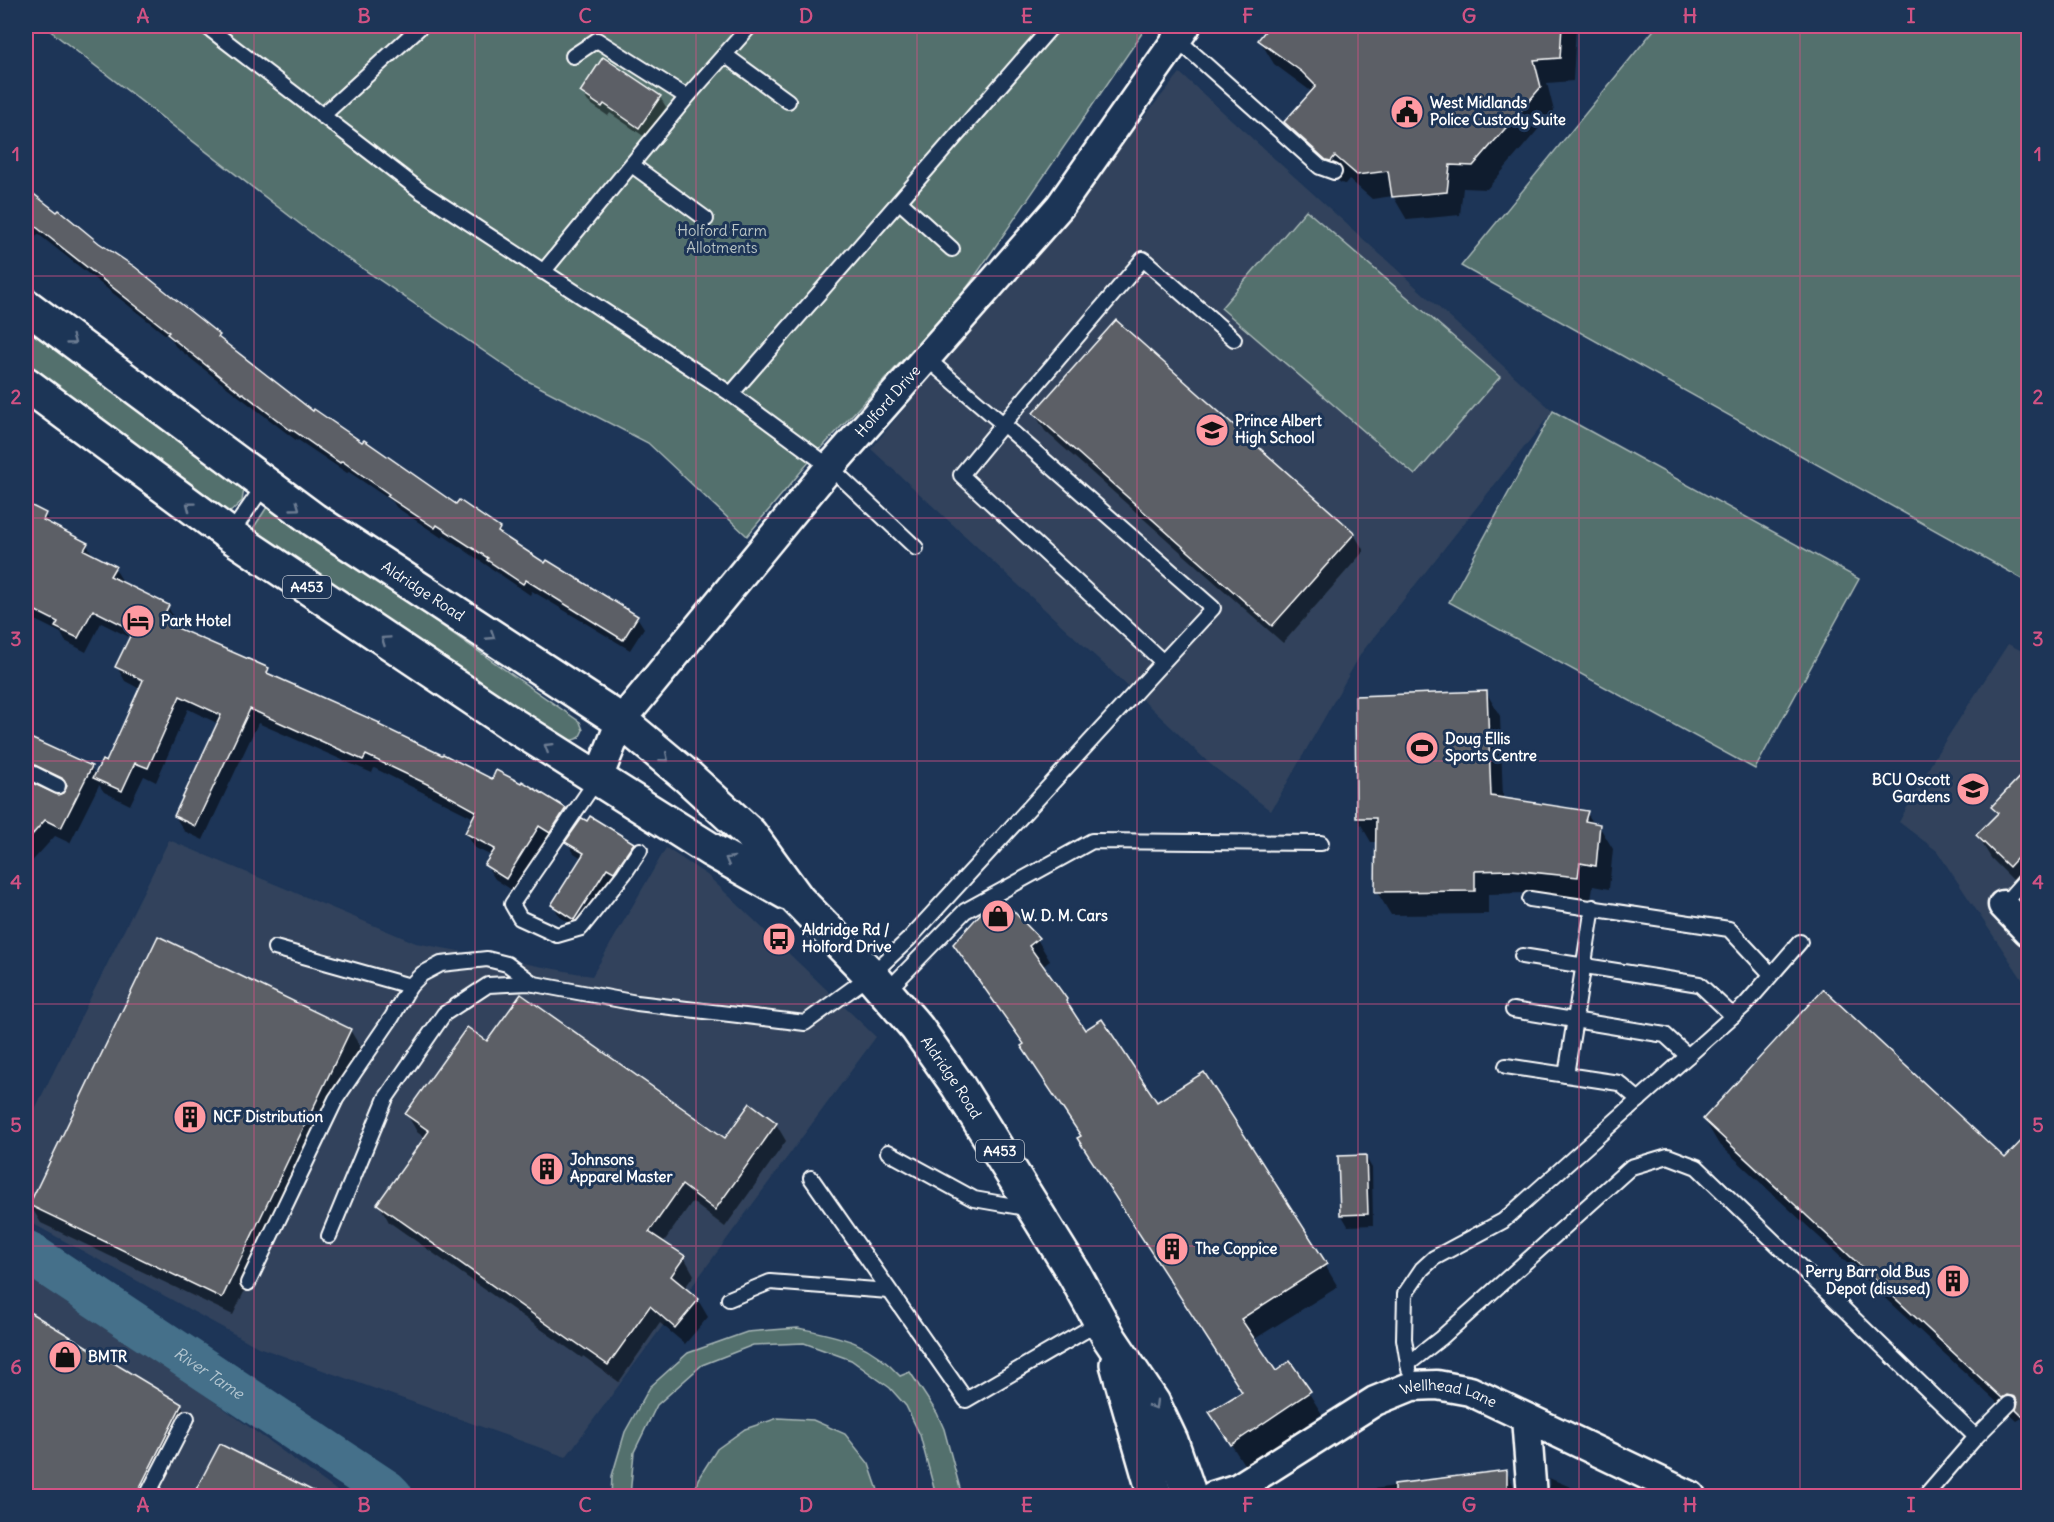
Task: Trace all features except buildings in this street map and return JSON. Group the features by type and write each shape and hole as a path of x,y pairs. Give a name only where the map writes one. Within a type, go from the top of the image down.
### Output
{"main road":[{"name":"Aldridge Road","path":"26,306 314,520 621,721 688,777 750,834 798,900 879,983 917,1028 958,1086 1036,1210 1105,1330 1154,1402 1163,1420 1190,1497"},
{"name":"Aldridge Road","path":"26,384 230,535 510,723 711,850 798,900"},
{"name":"Aldridge Road","path":"1105,1330 1155,1497"}],"street":[{"name":"Holford Drive","path":"598,778 621,721 830,467 1060,206 1181,32"},
{"path":"2003,905 2028,931"},
{"name":"Wellhead Lane","path":"1213,1497 1238,1488 1375,1401 1410,1375 1437,1385 1470,1391 1691,1497"},
{"path":"1526,1418 1532,1497"}],"lane":[{"path":"206,26 422,192 731,394 830,467 916,548"},
{"path":"322,116 421,26"},
{"path":"543,272 687,98 750,26"},
{"path":"731,394 1052,26"},
{"path":"1181,32 1320,167 1334,172"},
{"path":"573,56 597,40 687,98"},
{"path":"725,55 788,101"},
{"path":"632,165 706,219"},
{"path":"900,202 952,249"},
{"path":"1163,662 961,475 1143,259 1234,339"},
{"path":"879,983 931,916 1213,608 926,358"},
{"path":"230,535 265,484"},
{"path":"26,770 58,786"},
{"path":"598,778 512,903 520,918 557,935 581,928 624,874 640,849"},
{"path":"329,1236 386,1098 444,1014 488,985 534,984 637,1003 805,1023 879,983 965,911 1092,841 1321,843 1268,844"},
{"path":"2003,905 2028,878"},
{"path":"1530,898 1729,929 1771,974"},
{"path":"1566,1075 1593,907"},
{"path":"1410,1375 1404,1340 1405,1294 1422,1269 1434,1258 1503,1221 1745,1005 1800,942"},
{"path":"274,948 410,986"},
{"path":"1522,956 1699,984 1732,1016"},
{"path":"248,1283 336,1099 392,1017 410,986 422,974 441,964 487,959 507,964 534,984"},
{"path":"1513,1010 1665,1035 1688,1056"},
{"path":"1506,1066 1619,1083 1639,1100"},
{"path":"888,1152 974,1199 1036,1210"},
{"path":"1410,1375 1441,1338 1631,1167 1668,1156 1697,1167 1976,1437"},
{"path":"811,1178 966,1400 1105,1330"},
{"path":"729,1299 770,1282 889,1291"},
{"path":"1925,1497 1976,1437 2009,1404"},
{"path":"147,1497 187,1418"}],"shaded area":[{"name":"Prince Albert High School","path":"1180,73 1553,411 1362,652 1271,811 1210,764 871,449"},
{"name":"BCU Oscott Gardens","path":"2008,644 2028,654 2028,988 1937,851 1899,822 1936,755"},
{"path":"169,840 416,943 592,976 666,848 707,875 876,1037 566,1457 258,1347 26,1220 26,1127"},
{"path":"26,1264 344,1496 26,1496"}],"green space":[{"name":"Holford Farm Allotments","path":"44,26 1147,26 960,298 814,456 747,536 648,443 526,380 318,238"},
{"path":"1657,26 2028,26 2028,582 1461,266"},
{"path":"1306,210 1500,377 1415,475 1221,308"},
{"path":"26,323 244,489 242,501 227,515 26,372"},
{"path":"1553,411 1859,579 1755,769 1449,602"},
{"path":"267,507 275,510 580,722 583,730 579,738 570,741 538,723 252,530"},
{"path":"798,1328 854,1342 877,1355 900,1376 910,1372 937,1413 944,1429 962,1496 936,1496 920,1435 906,1406 890,1388 851,1360 804,1343 753,1345 702,1365 657,1405 634,1452 630,1496 611,1496 612,1476 625,1432 650,1387 688,1353 747,1332"},
{"path":"778,1418 813,1420 845,1434 869,1464 880,1496 694,1496 698,1479 717,1449 745,1429"}],"waterway":[{"name":"River Tame","path":"26,1251 392,1496"}],"place":[{"name":"West Midlands Police Custody Suite","path":"1407,112"},
{"name":"Prince Albert High School","path":"1212,430"},
{"name":"Park Hotel","path":"138,621"},
{"name":"Doug Ellis Sports Centre","path":"1422,748"},
{"name":"BCU Oscott Gardens","path":"1973,789"},
{"name":"W. D. M. Cars","path":"998,916"},
{"name":"Aldridge Rd / Holford Drive","path":"779,939"},
{"name":"NCF Distribution","path":"190,1117"},
{"name":"Johnsons Apparel Master","path":"547,1169"},
{"name":"The Coppice","path":"1172,1249"},
{"name":"Perry Barr old Bus Depot (disused)","path":"1953,1281"},
{"name":"BMTR","path":"65,1357"}]}
